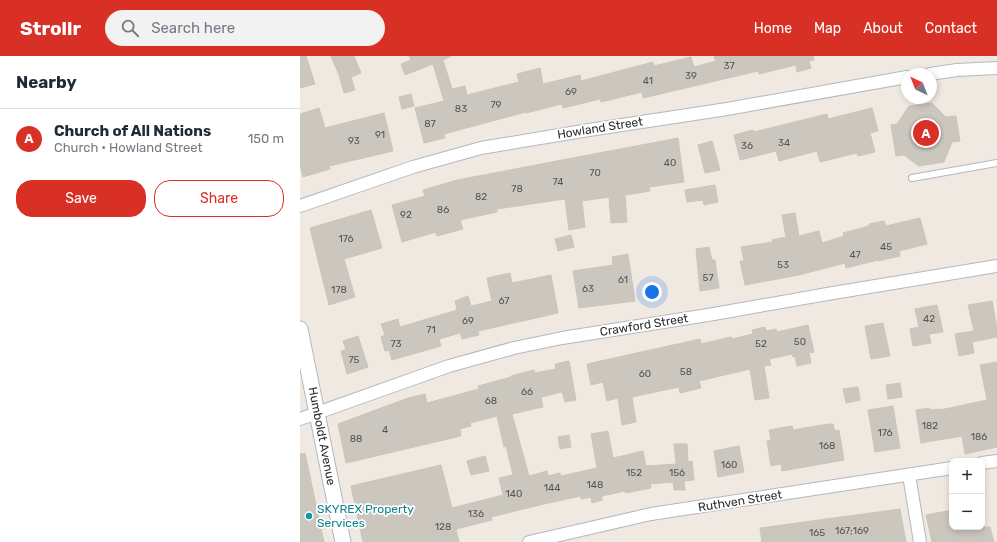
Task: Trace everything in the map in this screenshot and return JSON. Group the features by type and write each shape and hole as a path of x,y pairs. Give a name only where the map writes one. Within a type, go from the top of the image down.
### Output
{"street":[{"path":"937,73 957,70 997,68"},
{"name":"Howland Street","path":"300,206 413,167 481,148 727,109 901,79"},
{"name":"Crawford Street","path":"300,419 449,366 514,348 562,338 997,266"},
{"name":"Humboldt Avenue","path":"300,329 343,542"},
{"path":"985,463 997,461"},
{"name":"Ruthven Street","path":"529,542 651,514 949,468"},
{"path":"909,475 920,542"}],"lane":[{"path":"912,178 997,164"}],"building":[{"path":"300,56 306,56 315,84 300,88"},
{"path":"331,56 354,56 361,73 351,77 355,90 344,93 339,75"},
{"path":"409,56 451,56 443,60 452,89 465,86 467,95 519,82 517,74 540,68 543,84 580,75 581,81 653,62 654,66 691,57 694,67 716,61 714,56 813,56 814,60 809,61 811,68 797,72 796,65 759,74 758,71 643,98 642,92 601,102 600,99 563,108 562,104 444,134 445,138 424,143 415,108 444,101 433,64 405,75 401,64 411,60"},
{"path":"411,94 414,106 402,109 399,97"},
{"path":"933,104 946,117 956,116 960,141 952,142 944,162 919,166 904,155 896,156 891,125 897,124 909,106"},
{"path":"319,108 325,128 384,113 393,151 329,166 330,169 303,177 300,165 300,114"},
{"path":"872,108 878,131 870,133 875,152 858,156 857,153 820,162 817,151 779,161 776,151 740,160 734,135 753,130 754,132 827,114 828,119"},
{"path":"678,138 684,182 649,187 650,191 625,195 627,222 611,223 609,197 582,201 585,227 569,230 565,199 497,209 497,212 460,220 463,229 437,236 436,232 402,242 392,205 425,196 423,190 457,180"},
{"path":"712,141 720,170 705,173 698,145"},
{"path":"715,185 718,202 704,205 703,200 687,202 685,190"},
{"path":"371,210 382,248 344,259 355,297 329,305 310,228"},
{"path":"795,213 799,236 819,231 822,243 844,236 843,233 869,226 869,224 884,221 886,226 920,218 927,244 899,251 900,256 878,261 846,268 845,263 799,275 745,285 740,261 744,261 741,247 773,242 772,240 786,237 782,215"},
{"path":"571,235 574,247 558,251 555,239"},
{"path":"709,247 712,260 715,260 719,288 700,291 696,249"},
{"path":"628,254 635,301 579,308 573,271 613,265 612,257"},
{"path":"510,273 512,283 551,275 558,313 478,331 479,335 462,339 460,333 439,339 441,346 392,360 389,350 385,351 381,337 385,335 381,324 398,319 400,327 457,310 455,301 468,296 471,306 492,301 487,278"},
{"path":"992,301 997,328 997,337 972,342 974,353 959,356 955,334 974,331 968,305"},
{"path":"937,305 943,332 929,334 931,343 913,346 910,329 919,327 915,309"},
{"path":"883,323 890,356 871,359 865,326"},
{"path":"808,325 814,352 809,353 811,363 797,366 795,356 793,357 792,354 769,359 771,365 764,366 769,398 755,400 750,369 699,381 701,388 680,393 679,387 632,397 636,422 622,425 618,398 607,401 603,382 591,385 587,364 700,339 701,344 731,337 732,339 753,334 752,330 765,327 766,331 776,329 777,332"},
{"path":"358,336 368,367 347,374 341,351 346,350 343,341"},
{"path":"569,361 576,400 565,402 562,392 541,397 543,407 512,414 529,476 547,471 548,476 560,473 561,476 597,468 591,434 608,431 613,458 643,451 646,466 676,464 674,444 687,444 688,462 692,461 694,480 684,481 685,490 674,490 673,482 650,484 651,488 626,493 625,491 602,496 602,500 592,503 591,497 581,499 581,496 544,504 491,517 492,520 456,529 459,542 363,542 351,486 441,465 452,508 503,495 499,478 513,475 506,446 504,447 497,416 470,423 471,426 460,429 461,436 346,463 338,424 408,398 425,394 427,403 479,389 478,386 511,376 534,370 535,373 556,369 555,364"},
{"path":"997,362 997,447 965,454 962,436 921,443 916,410 929,408 929,410 940,410 987,400 980,365"},
{"path":"900,383 902,397 888,399 886,385"},
{"path":"858,387 860,400 846,403 843,389"},
{"path":"893,406 900,448 875,452 868,410"},
{"path":"833,424 835,431 839,430 844,460 782,471 781,464 771,466 767,441 771,440 769,430 792,426 793,430"},
{"path":"569,435 571,447 560,449 558,437"},
{"path":"739,446 744,472 718,477 714,451"},
{"name":"SKYREX Property Services","path":"305,453 324,542 300,542 300,454"},
{"path":"485,456 489,471 471,475 467,461"},
{"path":"900,509 906,542 762,542 760,528"},
{"path":"949,511 949,530 985,530 985,527 990,527 994,542 932,542 926,515"}],"place":[{"name":"Church of All Nations","path":"926,133"},
{"name":"SKYREX Property Services","path":"309,516"}]}
